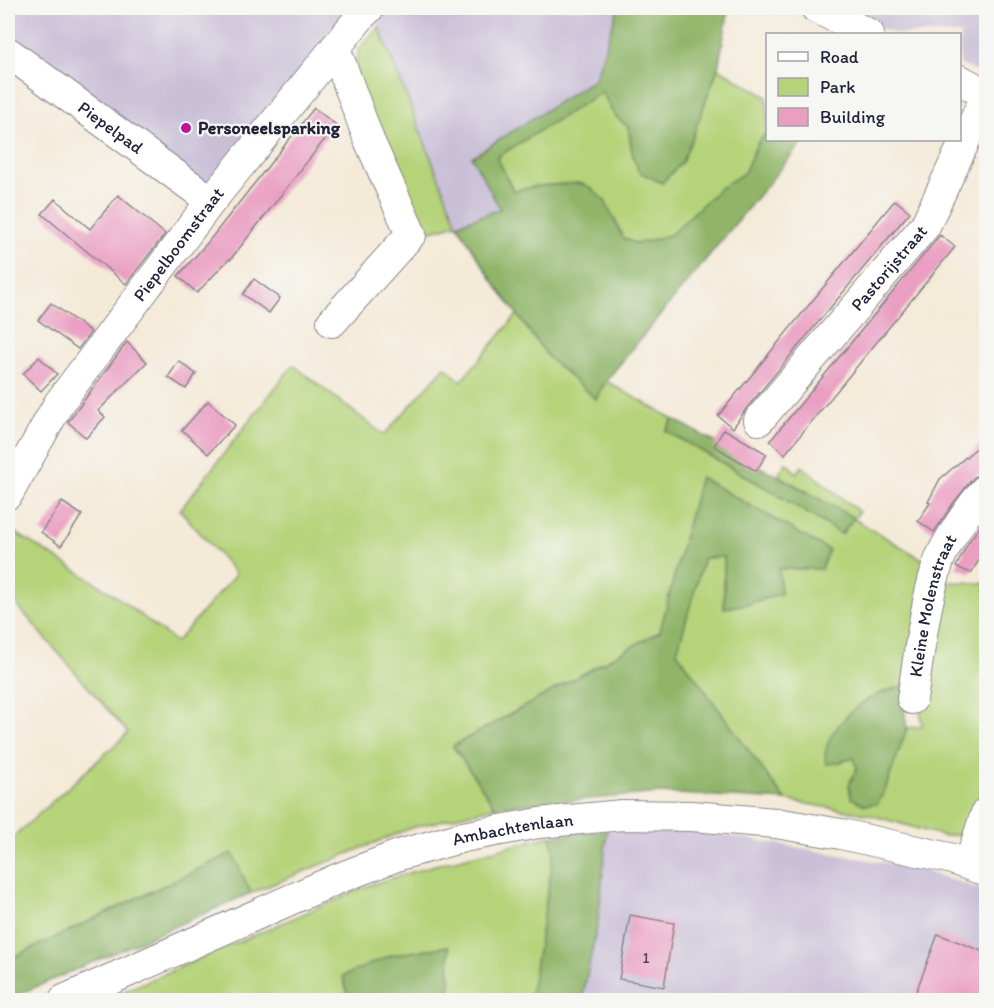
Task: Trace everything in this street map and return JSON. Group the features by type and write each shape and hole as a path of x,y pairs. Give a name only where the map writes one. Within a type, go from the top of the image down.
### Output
{"street":[{"name":"Piepelboomstraat","path":"8,494 59,403 212,201 360,16 369,8"},
{"path":"816,8 867,33"},
{"path":"332,322 411,234 369,140 335,48"},
{"name":"Piepelpad","path":"9,53 212,201"},
{"name":"Pastorijstraat","path":"759,420 925,226 987,95 961,81"},
{"name":"Kleine Molenstraat","path":"912,699 922,632 937,564 974,502 987,489"},
{"path":"978,867 987,813"},
{"name":"Ambachtenlaan","path":"64,1000 337,879 399,855 463,837 539,824 622,815 692,816 776,823 841,834 978,867"}],"shaded area":[{"name":"Personeelsparking","path":"13,8 350,8 198,200 8,55 8,12"},
{"path":"372,8 618,8 595,79 472,157 500,209 457,224"},
{"path":"837,8 986,8 986,77 961,64 961,33 893,33"},
{"path":"607,830 696,830 915,868 986,891 986,1000 582,1000 598,921"}],"green space":[{"path":"618,8 729,8 718,68 693,136 682,162 662,183 639,172 633,156 628,127 614,115 602,92 497,157 513,191 537,186 581,183 591,188 605,201 623,238 637,244 670,235 719,189 744,173 757,144 766,133 766,141 803,141 606,381 596,399 549,358 492,280 457,224 500,209 472,157 595,79"},
{"path":"379,27 457,224 420,234 358,91 356,62 359,49"},
{"path":"718,68 766,96 766,133 757,144 744,173 719,189 670,235 637,244 623,238 615,219 581,183 537,186 513,191 497,157 602,91 614,115 628,127 633,156 682,162"},
{"path":"517,315 549,358 596,399 606,381 673,419 666,431 842,534 853,518 778,475 786,463 797,473 802,466 859,512 854,519 927,562 904,686 836,763 854,758 857,768 849,785 885,790 907,728 922,726 919,701 941,582 986,583 986,778 970,822 959,835 943,836 871,815 785,800 676,652 704,558 724,557 724,608 780,594 779,568 821,569 700,477 660,631 453,746 495,807 411,828 251,893 232,853 8,960 8,842 128,733 8,595 8,528 109,591 176,642 236,574 180,510 293,365 384,435 445,367 461,381"},
{"path":"673,419 854,518 841,534 666,431"},
{"path":"700,477 829,550 821,569 779,569 781,594 724,608 724,557 704,558 677,652 785,800 660,793 495,807 453,746 660,631"},
{"path":"904,686 907,728 885,790 877,804 865,805 851,798 849,785 857,768 854,758 826,764 829,742 842,721 861,704 881,693"},
{"path":"607,830 598,921 582,1000 530,1000 554,852 551,836"},
{"path":"551,836 554,852 530,1000 450,1000 449,946 343,976 349,1000 104,1000 370,885 435,865"},
{"path":"232,853 251,893 8,999 8,960"},
{"path":"449,946 450,1000 349,1000 343,976 392,955"}],"building":[{"path":"314,108 336,125 230,260 197,293 178,276 208,242"},
{"path":"118,195 165,234 126,284 42,214 55,199 90,229"},
{"path":"895,200 910,212 746,409 733,428 718,416"},
{"path":"940,235 955,247 785,454 770,441"},
{"path":"254,279 280,298 269,313 243,294"},
{"path":"51,303 91,332 78,349 38,320"},
{"path":"127,342 147,362 98,411 105,417 86,438 68,422"},
{"path":"39,357 57,374 41,391 23,374"},
{"path":"179,361 196,374 186,389 168,377"},
{"path":"208,401 235,425 208,454 182,430"},
{"path":"724,429 767,454 756,471 714,446"},
{"path":"987,439 987,472 980,473 973,478 934,532 918,521 930,503 928,502 940,479"},
{"path":"62,502 82,515 61,546 41,532"},
{"path":"987,516 987,547 971,573 956,567 968,543"},
{"path":"630,915 674,923 664,987 619,979"},
{"path":"938,934 987,953 987,1000 913,1000"}],"place":[{"name":"Personeelsparking","path":"186,128"}]}
